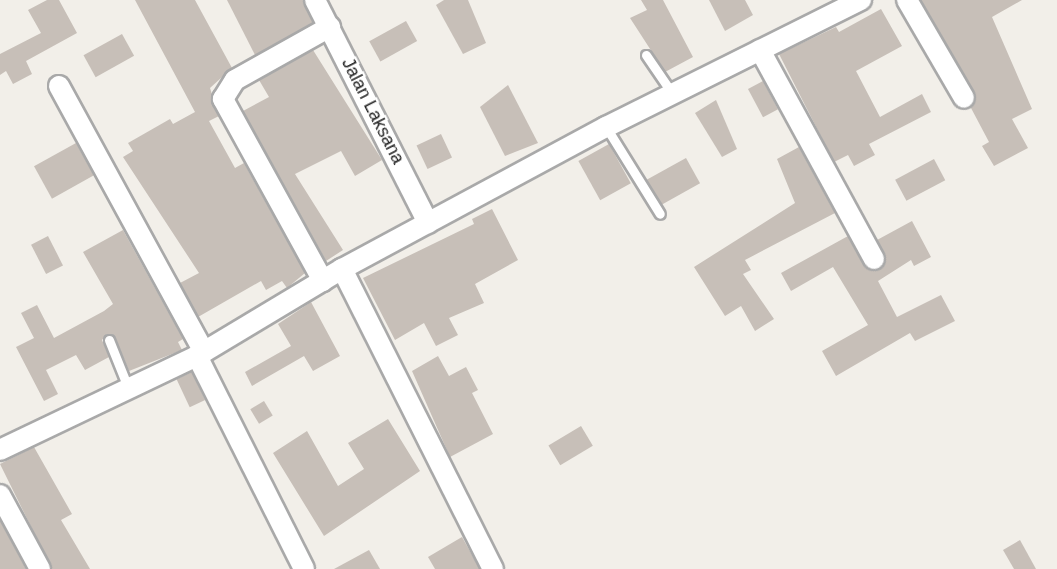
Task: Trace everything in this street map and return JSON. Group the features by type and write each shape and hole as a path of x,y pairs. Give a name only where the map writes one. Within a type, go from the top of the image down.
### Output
{"street":[{"name":"Jalan Laksana","path":"315,0 428,223"},
{"path":"0,450 200,354 342,269 606,127 861,0"},
{"path":"907,0 964,98"},
{"path":"323,281 224,99 235,80 330,27"},
{"path":"760,50 874,259"},
{"path":"59,86 200,354 304,569"},
{"path":"342,269 493,569"},
{"path":"0,495 40,569"}],"lane":[{"path":"646,55 672,93"},
{"path":"606,127 660,214"},
{"path":"109,340 129,390"}],"building":[{"path":"47,0 59,0 77,33 26,61 32,74 13,84 6,71 0,75 0,54 41,33 28,10"},
{"path":"135,0 195,0 232,68 210,88 219,116 209,121 235,168 244,163 305,273 287,288 282,281 266,290 261,281 198,317 180,283 199,273 123,157 133,151 128,143 170,119 173,124 195,112"},
{"path":"227,0 303,0 313,23 255,55"},
{"path":"444,0 468,0 486,43 463,54 436,5"},
{"path":"641,0 663,0 693,57 665,72 630,18 647,10"},
{"path":"709,0 745,0 753,15 725,31"},
{"path":"921,0 1022,0 992,17 1032,109 1012,119 1028,148 994,166 982,146 989,142 971,108 974,92"},
{"path":"881,9 902,46 856,71 880,117 922,94 931,112 869,144 875,155 854,166 848,155 834,162 779,54 836,27 839,32"},
{"path":"406,21 417,41 380,61 369,41"},
{"path":"122,34 134,56 96,77 84,55"},
{"path":"313,50 382,160 355,176 341,151 295,174 343,250 326,261 243,111 269,97 259,80"},
{"path":"763,81 778,109 763,117 748,89"},
{"path":"508,85 538,143 505,156 480,107"},
{"path":"716,100 737,149 722,157 695,113"},
{"path":"441,134 452,158 428,169 417,145"},
{"path":"76,143 94,175 52,199 34,166"},
{"path":"609,144 631,183 600,200 578,161"},
{"path":"799,147 835,213 745,260 751,270 743,274 774,319 755,331 741,306 725,316 694,267 795,203 777,159"},
{"path":"686,158 700,183 661,205 647,180"},
{"path":"934,159 945,180 906,201 895,180"},
{"path":"492,209 518,260 475,284 484,303 449,318 458,335 436,346 424,323 395,340 363,278 474,224 472,219"},
{"path":"912,221 931,257 914,266 911,260 878,281 897,317 941,295 955,321 915,341 910,333 836,376 822,351 868,325 833,267 791,291 781,273 848,236 864,265 879,270 886,259 877,240"},
{"path":"123,230 183,339 178,342 182,350 129,371 115,337 107,334 102,340 109,357 85,370 76,355 46,370 58,394 44,401 16,347 34,338 21,313 37,305 54,338 113,304 83,252"},
{"path":"48,236 63,265 46,274 31,245"},
{"path":"311,302 340,356 313,371 304,356 252,386 245,372 291,346 278,324"},
{"path":"438,356 449,376 466,367 478,390 472,393 493,434 450,457 412,371"},
{"path":"192,372 205,400 190,407 177,379"},
{"path":"264,401 273,416 259,424 250,409"},
{"path":"388,419 420,471 324,536 273,453 307,431 338,486 364,469 348,443"},
{"path":"581,426 593,446 560,465 548,446"},
{"path":"34,447 72,514 61,520 90,569 52,569 0,464"},
{"path":"0,520 26,569 0,569"},
{"path":"462,537 480,569 435,569 428,557"},
{"path":"1020,540 1036,569 1014,569 1003,550"},
{"path":"369,550 380,569 334,569"}]}
